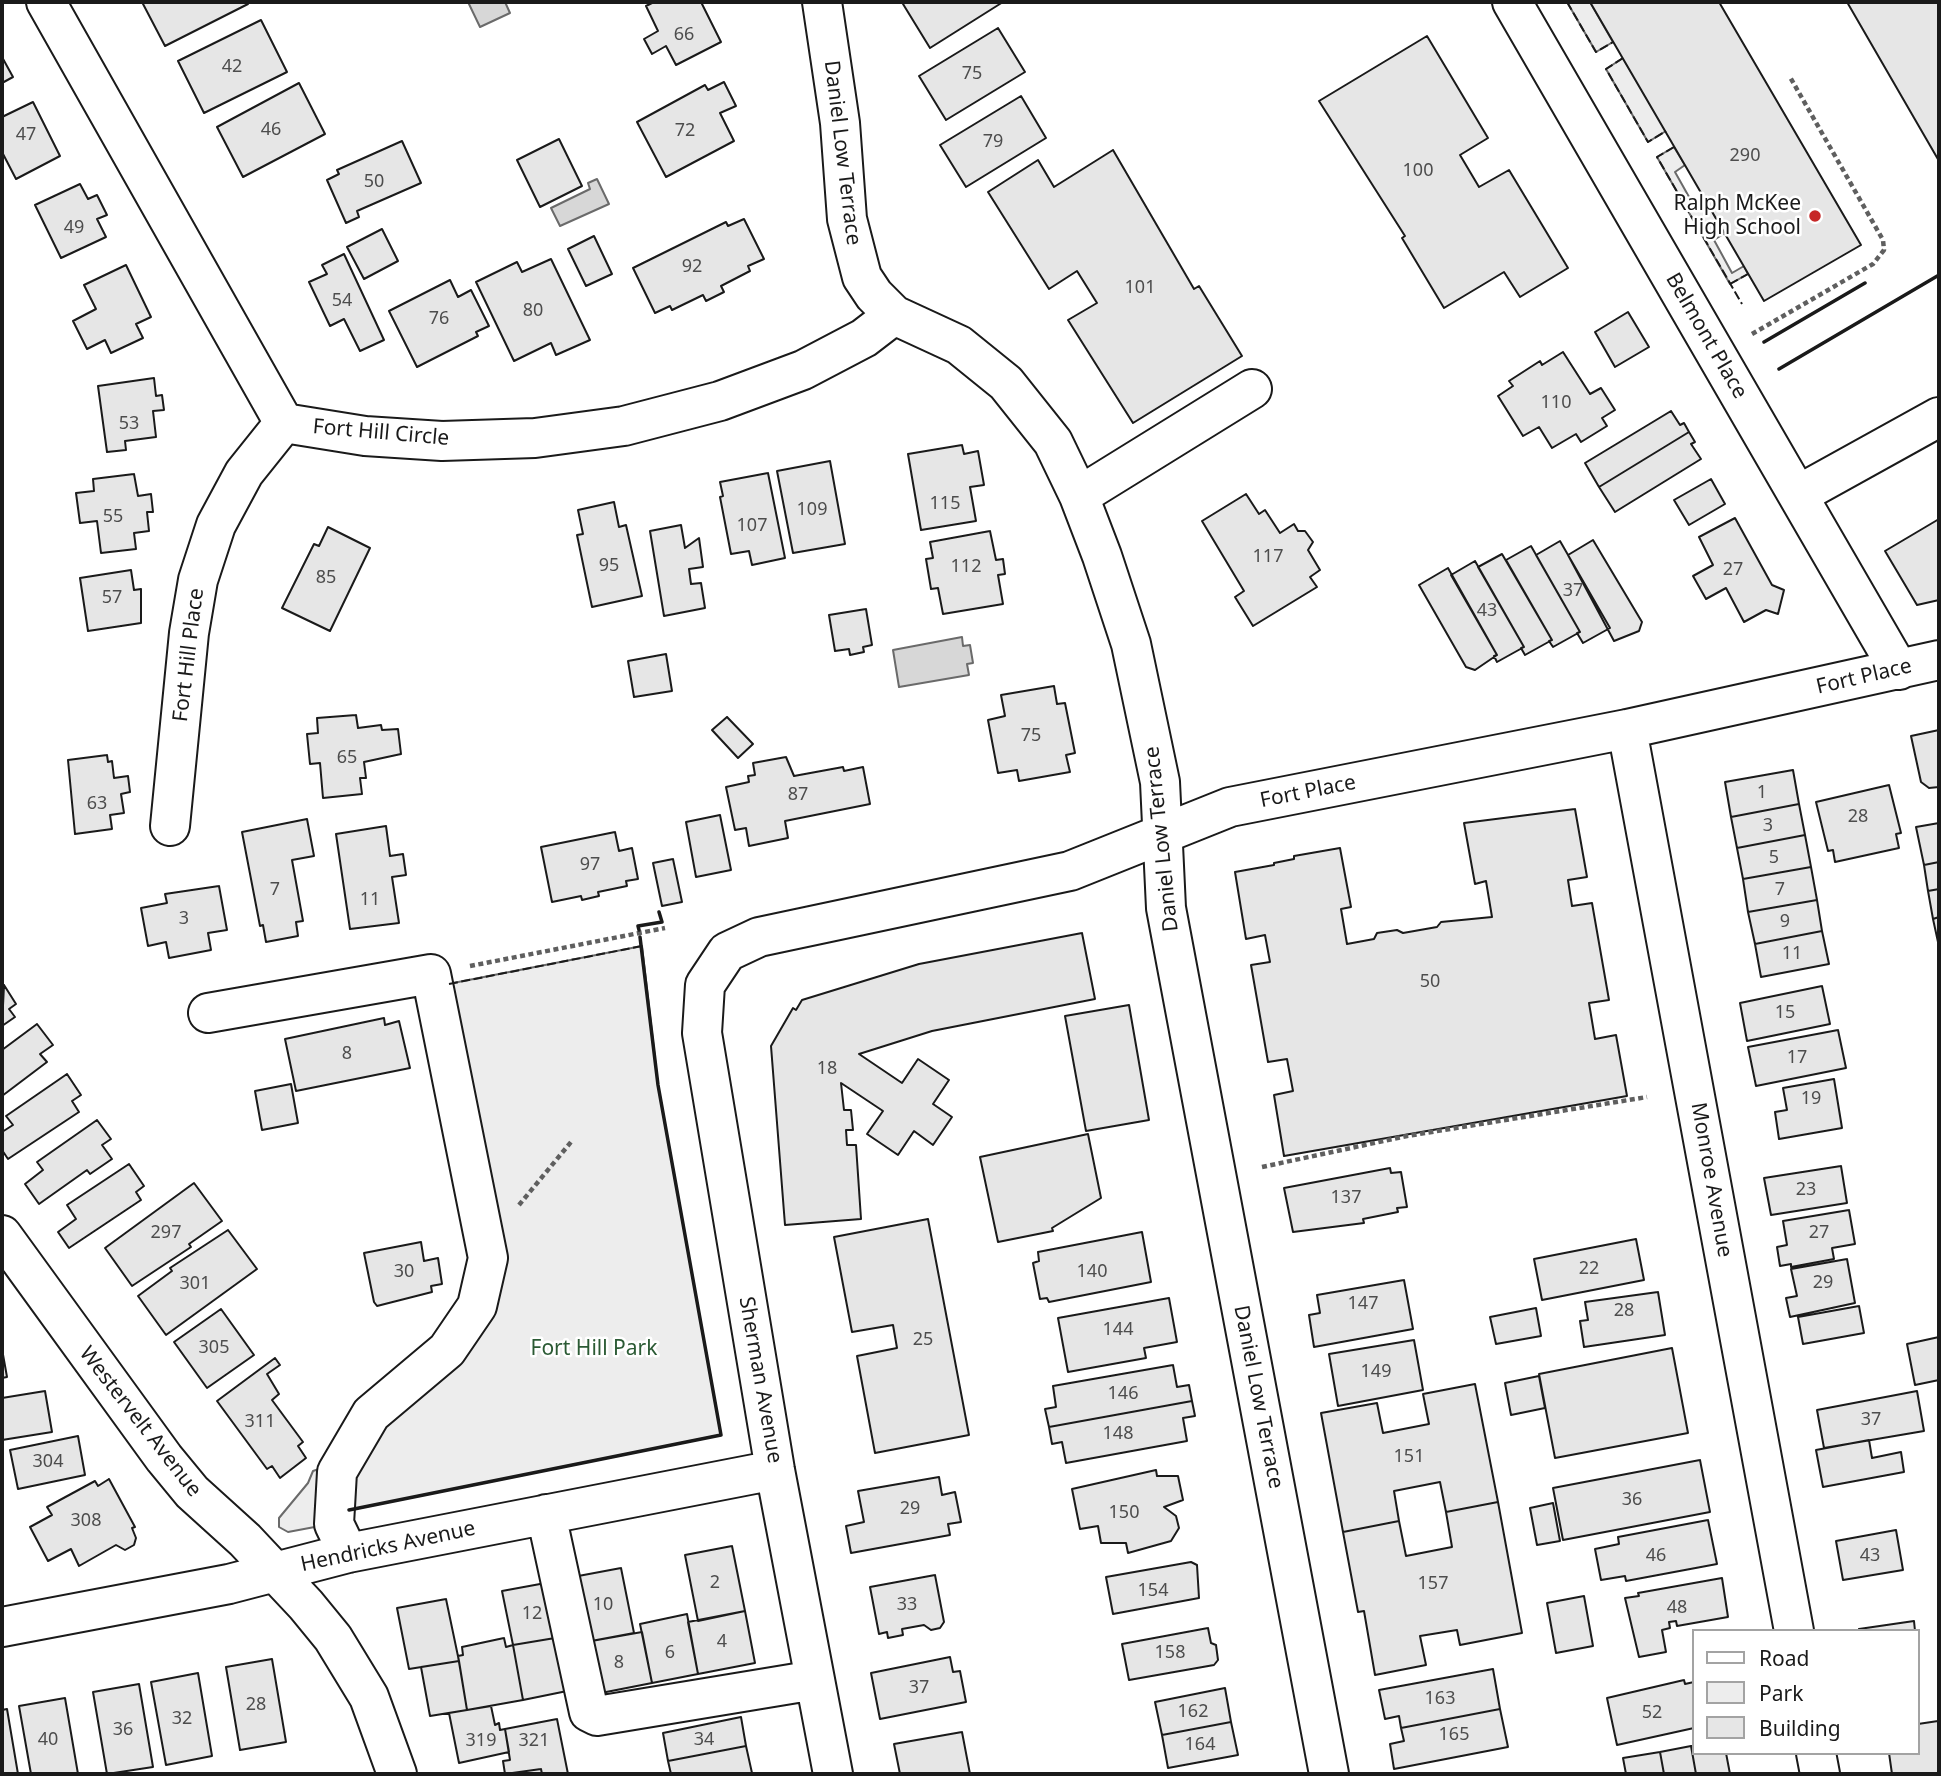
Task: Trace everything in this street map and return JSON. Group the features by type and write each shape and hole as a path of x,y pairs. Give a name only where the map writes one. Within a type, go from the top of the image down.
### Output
{"street":[{"name":"Fort Hill Circle","path":"46,2 284,423 365,436 442,441 535,438 624,426 720,401 803,370 863,338 894,316"},
{"name":"Daniel Low Terrace","path":"822,2 840,122 847,219 862,277 874,295 894,316 959,345 1006,383 1053,442 1079,496 1131,644 1160,782 1166,908 1329,1774"},
{"name":"Belmont Place","path":"1512,2 1899,670"},
{"path":"1079,496 1252,389"},
{"path":"1798,495 1939,417"},
{"name":"Fort Hill Place","path":"170,826 189,633 198,580 215,525 244,473 284,423"},
{"name":"Fort Place","path":"705,985 727,952 759,937 1070,871 1230,807 1627,729 1939,660"},
{"name":"Monroe Avenue","path":"1627,729 1794,1629"},
{"path":"208,1013 431,974 488,1258 477,1306 447,1350 371,1414 337,1472 334,1524 348,1553"},
{"name":"Sherman Avenue","path":"705,985 702,1033 775,1470 833,1774"},
{"name":"Westervelt Avenue","path":"2,1235 135,1423 192,1492 245,1540 306,1605 346,1657 380,1720 397,1774"},
{"name":"Hendricks Avenue","path":"2,1627 229,1584 348,1553 775,1470"},
{"path":"546,1514 589,1712 597,1716 815,1679"},
{"path":"1816,1755 1820,1774"}],"path":[{"path":"1748,336 1873,264 1884,250 1882,240 1790,77"},
{"path":"431,974 665,928"},
{"path":"1262,1167 1407,1136 1647,1097"},
{"path":"486,1251 539,1178 571,1142"}],"green space":[{"path":"1567,2 1590,2 1613,42 1596,52"},
{"path":"1623,58 1666,131 1648,142 1606,69"},
{"path":"1674,147 1685,165 1675,172 1693,204 1704,198 1725,233 1714,240 1732,273 1744,266 1748,274 1730,284 1657,157"},
{"name":"Fort Hill Park","path":"642,946 658,1085 721,1435 349,1510 351,1482 390,1416 491,1311 448,984"},
{"path":"322,1468 320,1526 288,1532 279,1527 279,1518 308,1483 313,1471"}],"shaded area":[{"path":"468,2 505,2 510,13 480,27"},
{"path":"597,179 609,204 560,226 551,208 590,189 588,183"},
{"path":"962,637 963,646 970,645 973,663 967,664 969,675 899,687 893,650"}],"building":[{"path":"142,2 247,2 248,4 165,46"},
{"path":"654,2 701,2 721,42 676,65 666,46 652,54 644,39 658,31 646,6"},
{"path":"1003,2 930,48 903,4"},
{"path":"1590,2 1719,2 1861,245 1764,301"},
{"path":"1847,2 1939,2 1939,161"},
{"path":"261,20 287,72 204,113 178,61"},
{"path":"998,28 1025,72 946,120 919,76"},
{"path":"1427,36 1488,138 1460,155 1479,187 1509,170 1568,268 1520,297 1504,272 1444,308 1402,238 1405,236 1319,101"},
{"path":"2,57 13,77 2,83"},
{"path":"724,82 736,106 720,113 734,141 666,177 637,122 705,85 708,90"},
{"path":"299,83 325,134 243,177 217,127"},
{"path":"1021,96 1046,138 966,187 940,145"},
{"path":"33,102 60,156 16,179 2,152 2,117"},
{"path":"559,139 582,186 540,207 517,160"},
{"path":"402,141 421,183 357,211 359,217 346,223 327,180 339,174 337,170"},
{"path":"1113,150 1194,289 1199,286 1242,356 1133,423 1068,320 1097,303 1077,271 1049,289 988,192 1038,160 1054,187"},
{"path":"80,184 88,199 97,195 107,215 97,219 106,237 61,258 35,205"},
{"path":"744,219 764,259 748,266 750,271 721,286 724,292 706,301 703,295 672,310 670,306 655,313 633,268 726,222 728,226"},
{"path":"382,229 398,261 364,279 347,247"},
{"path":"594,236 612,274 586,286 568,249"},
{"path":"344,254 384,340 360,351 344,319 330,326 309,282 327,274 322,265"},
{"path":"551,259 590,340 556,355 551,343 514,361 476,282 517,262 522,272"},
{"path":"126,265 151,317 136,324 143,338 111,353 105,340 87,349 73,321 96,309 84,285"},
{"path":"450,280 458,297 471,290 489,326 476,332 478,336 417,367 389,311"},
{"path":"1628,312 1649,347 1615,367 1595,332"},
{"path":"1563,352 1590,394 1601,388 1615,410 1602,418 1607,426 1581,442 1576,434 1552,448 1539,427 1523,436 1498,396 1513,386 1509,381 1540,361 1542,365"},
{"path":"154,378 156,396 162,395 164,410 153,411 156,437 125,441 126,450 107,452 98,386"},
{"path":"1671,411 1680,425 1684,423 1689,432 1599,487 1585,463"},
{"path":"1689,432 1695,442 1691,444 1701,459 1615,512 1599,487"},
{"path":"962,445 964,454 978,451 984,485 970,487 976,521 921,530 908,454"},
{"path":"830,461 845,544 793,553 777,471"},
{"path":"768,473 785,558 752,565 749,551 731,554 720,497 723,496 720,482"},
{"path":"134,474 138,496 151,494 153,512 147,512 149,531 134,533 136,549 101,553 97,521 80,523 76,493 94,491 93,479"},
{"path":"1711,479 1725,504 1689,525 1674,500"},
{"path":"1246,494 1259,514 1265,510 1280,533 1294,524 1298,531 1305,531 1313,542 1308,550 1320,570 1310,577 1317,587 1253,626 1235,597 1244,591 1202,521"},
{"path":"614,502 619,527 626,525 642,596 592,607 577,535 583,534 578,510"},
{"path":"1735,518 1772,585 1784,590 1778,614 1766,610 1744,622 1726,588 1706,599 1693,576 1713,565 1699,537"},
{"path":"1939,519 1939,600 1917,605 1885,551"},
{"path":"681,525 685,548 699,538 703,567 689,569 691,584 701,583 705,608 664,616 650,531"},
{"path":"328,527 370,548 330,631 282,608 314,544 319,546"},
{"path":"990,531 996,560 1003,559 1005,574 998,575 1003,604 943,614 938,588 931,589 926,559 933,558 930,542"},
{"path":"1593,540 1642,622 1639,631 1614,641 1568,555"},
{"path":"1560,541 1610,628 1583,643 1577,633 1580,632 1536,555"},
{"path":"1531,546 1580,632 1553,647 1549,641 1552,640 1506,560"},
{"path":"1502,554 1552,640 1525,655 1521,648 1524,647 1478,567"},
{"path":"1475,561 1524,647 1497,662 1494,656 1497,655 1451,575"},
{"path":"1448,568 1497,655 1475,670 1466,667 1419,585"},
{"path":"131,570 134,590 141,589 141,623 88,631 80,578"},
{"path":"866,609 872,645 863,647 864,652 850,655 849,649 835,651 829,615"},
{"path":"666,654 672,691 634,697 628,661"},
{"path":"1054,686 1057,704 1065,703 1075,753 1066,755 1070,772 1019,781 1017,770 998,773 988,720 1005,716 1001,695"},
{"path":"356,715 358,728 381,725 382,730 398,729 401,754 364,762 366,778 360,778 362,794 323,798 320,763 310,764 307,734 318,733 317,718"},
{"path":"727,717 753,744 738,758 712,730"},
{"path":"1939,730 1939,787 1929,788 1921,782 1911,736"},
{"path":"107,755 108,762 112,761 114,778 128,776 130,792 121,794 124,813 110,815 112,829 75,834 68,760"},
{"path":"786,757 794,776 843,767 844,771 863,767 870,804 785,821 788,838 749,846 746,828 735,830 726,787 749,782 748,776 755,775 753,763"},
{"path":"1793,770 1799,804 1731,817 1725,782"},
{"path":"1889,785 1901,833 1896,834 1899,848 1835,862 1833,850 1828,851 1816,802"},
{"path":"1799,804 1805,835 1737,848 1731,817"},
{"path":"1575,809 1587,877 1568,880 1572,906 1592,903 1609,1000 1589,1003 1595,1039 1616,1035 1627,1096 1284,1156 1274,1095 1293,1091 1287,1059 1268,1062 1251,965 1270,962 1265,935 1246,939 1235,872 1274,865 1294,859 1294,856 1340,848 1351,907 1341,909 1347,944 1374,939 1377,933 1397,930 1403,933 1437,927 1441,922 1492,917 1486,881 1475,884 1464,823"},
{"path":"720,815 731,870 696,877 686,822"},
{"path":"307,819 314,856 292,860 303,921 296,922 298,936 266,942 263,925 260,926 242,832"},
{"path":"1939,823 1939,862 1924,865 1916,827"},
{"path":"386,826 390,856 403,854 406,875 392,877 399,923 350,929 336,834"},
{"path":"615,832 619,851 632,848 638,879 626,881 627,886 598,892 599,896 582,900 581,896 552,902 541,847"},
{"path":"1805,835 1811,867 1743,879 1737,848"},
{"path":"673,859 682,902 662,906 653,863"},
{"path":"1939,862 1939,889 1928,891 1924,865"},
{"path":"1811,867 1817,900 1748,912 1743,879"},
{"path":"219,886 227,930 208,933 211,950 169,958 166,942 148,946 141,908 167,903 165,894"},
{"path":"1939,889 1939,917 1933,919 1928,891"},
{"path":"1817,900 1822,931 1755,944 1748,912"},
{"path":"1939,917 1939,942 1938,942 1933,919"},
{"path":"1822,931 1829,964 1761,977 1755,944"},
{"path":"1082,933 1095,999 932,1031 859,1054 902,1083 918,1059 949,1080 933,1104 952,1117 933,1145 914,1131 898,1155 867,1134 883,1111 841,1083 844,1110 851,1110 853,1130 846,1130 847,1145 856,1145 861,1219 785,1225 771,1046 793,1008 796,1010 802,1000 919,964"},
{"path":"4,985 16,1004 9,1009 15,1017 2,1026"},
{"path":"1822,986 1830,1024 1747,1041 1740,1003"},
{"path":"1129,1005 1149,1120 1086,1131 1065,1016"},
{"path":"384,1018 385,1025 399,1021 410,1068 296,1091 285,1039"},
{"path":"37,1024 53,1045 40,1054 47,1062 2,1096 2,1050"},
{"path":"1838,1030 1846,1068 1756,1086 1748,1047"},
{"path":"67,1074 81,1095 72,1101 79,1112 8,1159 2,1150 2,1132 13,1125 6,1116"},
{"path":"1834,1079 1842,1128 1779,1139 1775,1112 1787,1110 1783,1088"},
{"path":"291,1084 298,1123 262,1130 255,1091"},
{"path":"97,1120 111,1139 102,1145 112,1159 90,1174 87,1170 39,1204 25,1184 43,1170 37,1162"},
{"path":"1088,1134 1101,1198 1052,1228 1053,1231 998,1242 980,1157"},
{"path":"129,1164 144,1186 136,1192 141,1200 69,1248 58,1232 76,1219 67,1205"},
{"path":"1841,1166 1847,1203 1771,1215 1764,1178"},
{"path":"1390,1168 1391,1173 1401,1172 1407,1207 1397,1208 1398,1212 1363,1219 1364,1223 1293,1232 1284,1188"},
{"path":"194,1183 222,1221 189,1244 191,1247 132,1286 105,1248"},
{"path":"1849,1210 1855,1244 1832,1248 1834,1259 1791,1267 1791,1264 1780,1266 1777,1247 1787,1245 1783,1221"},
{"path":"928,1219 969,1435 875,1453 857,1356 897,1348 893,1325 852,1332 834,1237"},
{"path":"228,1230 257,1269 166,1335 138,1296 172,1271 170,1268"},
{"path":"1142,1232 1151,1282 1049,1302 1047,1298 1040,1299 1033,1263 1039,1261 1038,1252"},
{"path":"1636,1239 1644,1280 1542,1300 1534,1259"},
{"path":"421,1242 424,1261 438,1258 442,1284 431,1286 432,1292 377,1306 364,1253"},
{"path":"1847,1259 1855,1303 1790,1317 1786,1298 1797,1296 1791,1269"},
{"path":"1404,1280 1413,1329 1314,1347 1309,1315 1320,1313 1317,1295"},
{"path":"1658,1292 1665,1335 1584,1347 1580,1321 1588,1320 1585,1302"},
{"path":"1169,1298 1177,1342 1144,1348 1146,1358 1068,1372 1058,1318"},
{"path":"1859,1306 1864,1333 1803,1344 1798,1317"},
{"path":"1536,1308 1541,1336 1496,1344 1490,1317"},
{"path":"221,1309 254,1355 207,1388 174,1342"},
{"path":"1939,1337 1939,1380 1915,1385 1907,1344"},
{"path":"1414,1340 1423,1390 1338,1406 1329,1354"},
{"path":"1672,1348 1688,1433 1555,1458 1539,1374"},
{"path":"2,1349 7,1377 2,1378"},
{"path":"275,1358 280,1365 267,1374 279,1394 272,1400 303,1442 298,1446 306,1458 280,1478 272,1466 267,1469 217,1401"},
{"path":"1173,1365 1177,1387 1189,1385 1192,1401 1049,1427 1045,1409 1056,1407 1053,1386"},
{"path":"1539,1376 1545,1408 1511,1415 1505,1383"},
{"path":"1475,1384 1498,1502 1446,1512 1440,1482 1394,1491 1399,1521 1343,1532 1321,1413 1377,1403 1383,1433 1429,1424 1423,1394"},
{"path":"45,1391 52,1432 2,1440 2,1398"},
{"path":"1917,1391 1924,1431 1824,1448 1817,1410"},
{"path":"1192,1401 1195,1416 1183,1418 1187,1441 1066,1463 1062,1442 1052,1444 1049,1427"},
{"path":"78,1436 85,1475 18,1489 10,1450"},
{"path":"1869,1440 1872,1458 1901,1452 1904,1472 1823,1487 1816,1450"},
{"path":"1700,1460 1710,1512 1563,1540 1553,1488"},
{"path":"1156,1470 1157,1476 1178,1476 1183,1500 1164,1507 1176,1516 1179,1528 1171,1541 1128,1553 1126,1543 1101,1543 1098,1526 1080,1529 1072,1489"},
{"path":"939,1477 942,1495 955,1492 961,1522 948,1524 950,1535 851,1553 846,1526 864,1522 858,1491"},
{"path":"109,1479 135,1527 132,1528 136,1538 134,1545 125,1550 116,1545 79,1566 71,1549 48,1561 30,1527 52,1515 47,1507 95,1481 98,1486"},
{"path":"1498,1502 1522,1633 1460,1645 1457,1630 1420,1636 1426,1665 1375,1675 1364,1611 1358,1612 1343,1532 1399,1521 1406,1556 1452,1547 1446,1512"},
{"path":"1553,1503 1560,1541 1537,1545 1530,1508"},
{"path":"1708,1520 1717,1564 1626,1581 1625,1576 1601,1580 1595,1549 1619,1544 1618,1537"},
{"path":"1896,1530 1903,1570 1843,1580 1836,1541"},
{"path":"732,1546 745,1611 698,1621 685,1555"},
{"path":"1191,1562 1197,1565 1199,1598 1113,1614 1106,1577"},
{"path":"621,1568 634,1633 586,1642 573,1577"},
{"path":"935,1575 944,1622 940,1628 931,1630 924,1625 902,1629 903,1635 888,1638 887,1632 879,1634 870,1587"},
{"path":"1722,1578 1728,1617 1677,1626 1676,1621 1669,1622 1670,1628 1662,1630 1666,1652 1639,1657 1625,1598 1639,1596 1638,1593"},
{"path":"551,1582 561,1637 513,1645 502,1591"},
{"path":"1584,1596 1593,1646 1556,1653 1547,1603"},
{"path":"446,1599 459,1661 409,1669 397,1608"},
{"path":"745,1611 755,1663 698,1674 688,1622"},
{"path":"687,1614 698,1674 652,1683 640,1624"},
{"path":"1914,1621 1915,1629 1859,1629"},
{"path":"1208,1628 1211,1643 1216,1645 1218,1660 1214,1665 1129,1680 1122,1644"},
{"path":"642,1632 652,1683 596,1694 586,1642"},
{"path":"561,1637 572,1690 523,1700 513,1645"},
{"path":"504,1638 506,1647 513,1645 523,1700 467,1710 458,1656 463,1655 462,1647"},
{"path":"950,1657 953,1672 960,1671 966,1702 880,1719 871,1673"},
{"path":"272,1659 286,1742 240,1750 226,1667"},
{"path":"459,1661 467,1710 430,1716 421,1667"},
{"path":"1493,1669 1500,1709 1401,1728 1399,1716 1385,1719 1379,1690"},
{"path":"198,1673 212,1756 166,1765 151,1682"},
{"path":"1684,1680 1685,1684 1692,1682 1692,1728 1617,1745 1607,1698"},
{"path":"139,1684 153,1767 107,1774 93,1692"},
{"path":"1225,1688 1231,1722 1162,1735 1155,1702"},
{"path":"65,1698 78,1774 31,1774 19,1706"},
{"path":"491,1706 495,1725 499,1723 500,1730 505,1729 509,1752 459,1763 449,1713"},
{"path":"7,1709 18,1774 2,1774 2,1710"},
{"path":"1500,1709 1508,1747 1394,1769 1390,1744 1404,1741 1401,1728"},
{"path":"741,1717 746,1746 668,1761 663,1733"},
{"path":"557,1719 568,1774 542,1774 541,1769 505,1774 503,1761 510,1760 505,1729"},
{"path":"1938,1721 1939,1774 1892,1774 1889,1755 1920,1755 1920,1724"},
{"path":"1231,1722 1238,1755 1168,1768 1162,1735"},
{"path":"962,1732 970,1774 900,1774 894,1744"},
{"path":"746,1746 752,1773 671,1774 668,1761"},
{"path":"1691,1746 1696,1774 1664,1774 1660,1752"},
{"path":"1660,1752 1664,1774 1626,1774 1623,1758"},
{"path":"1693,1755 1726,1755 1730,1774 1696,1774"},
{"path":"541,1769 542,1774 505,1774"}],"fence":[{"path":"1567,2 1596,52 1613,42"},
{"path":"1623,58 1606,69 1648,142 1666,131"},
{"path":"1674,147 1657,157 1742,304"},
{"path":"1730,284 1748,274"},
{"path":"449,984 642,946"}],"wall":[{"path":"1779,369 1939,275"},
{"path":"1764,342 1865,283"},
{"path":"639,930 638,926 662,922 659,912"},
{"path":"349,1510 721,1435 658,1085 640,937"}],"place":[{"name":"Ralph McKee High School","path":"1815,216"}]}
